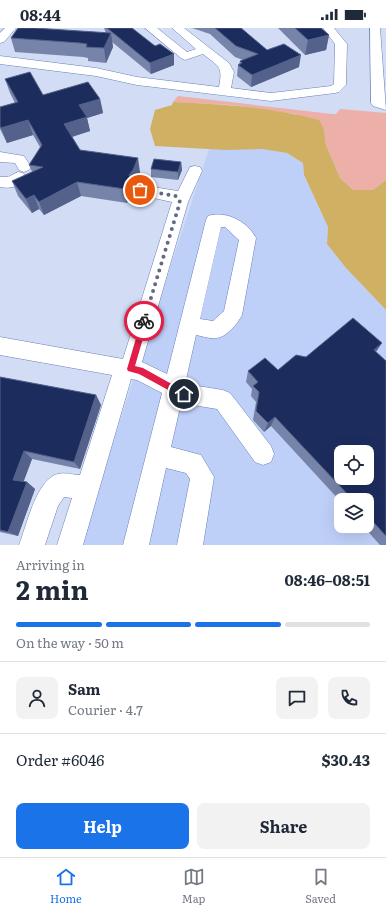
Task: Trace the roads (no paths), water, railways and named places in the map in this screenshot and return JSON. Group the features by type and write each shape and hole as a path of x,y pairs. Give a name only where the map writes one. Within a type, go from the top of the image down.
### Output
{"street":[{"path":"0,40 11,28"},
{"path":"150,28 185,56 205,50"},
{"path":"177,28 226,66 228,72 224,91"},
{"path":"0,60 96,72 137,81 271,96 339,87 341,44 328,28"},
{"path":"379,32 378,103 386,106"},
{"path":"0,157 19,159 23,163 21,172 13,182 9,184 0,182"},
{"path":"70,545 180,202 195,171"},
{"path":"140,190 176,196 180,202"},
{"path":"136,545 157,455 178,391 188,326 214,220 229,222 248,238 233,315 216,330 188,326"},
{"path":"0,346 140,370 178,391 223,400 263,454"},
{"path":"157,455 192,463 202,476 190,545"},
{"path":"32,545 48,499 59,485 88,488"}]}
